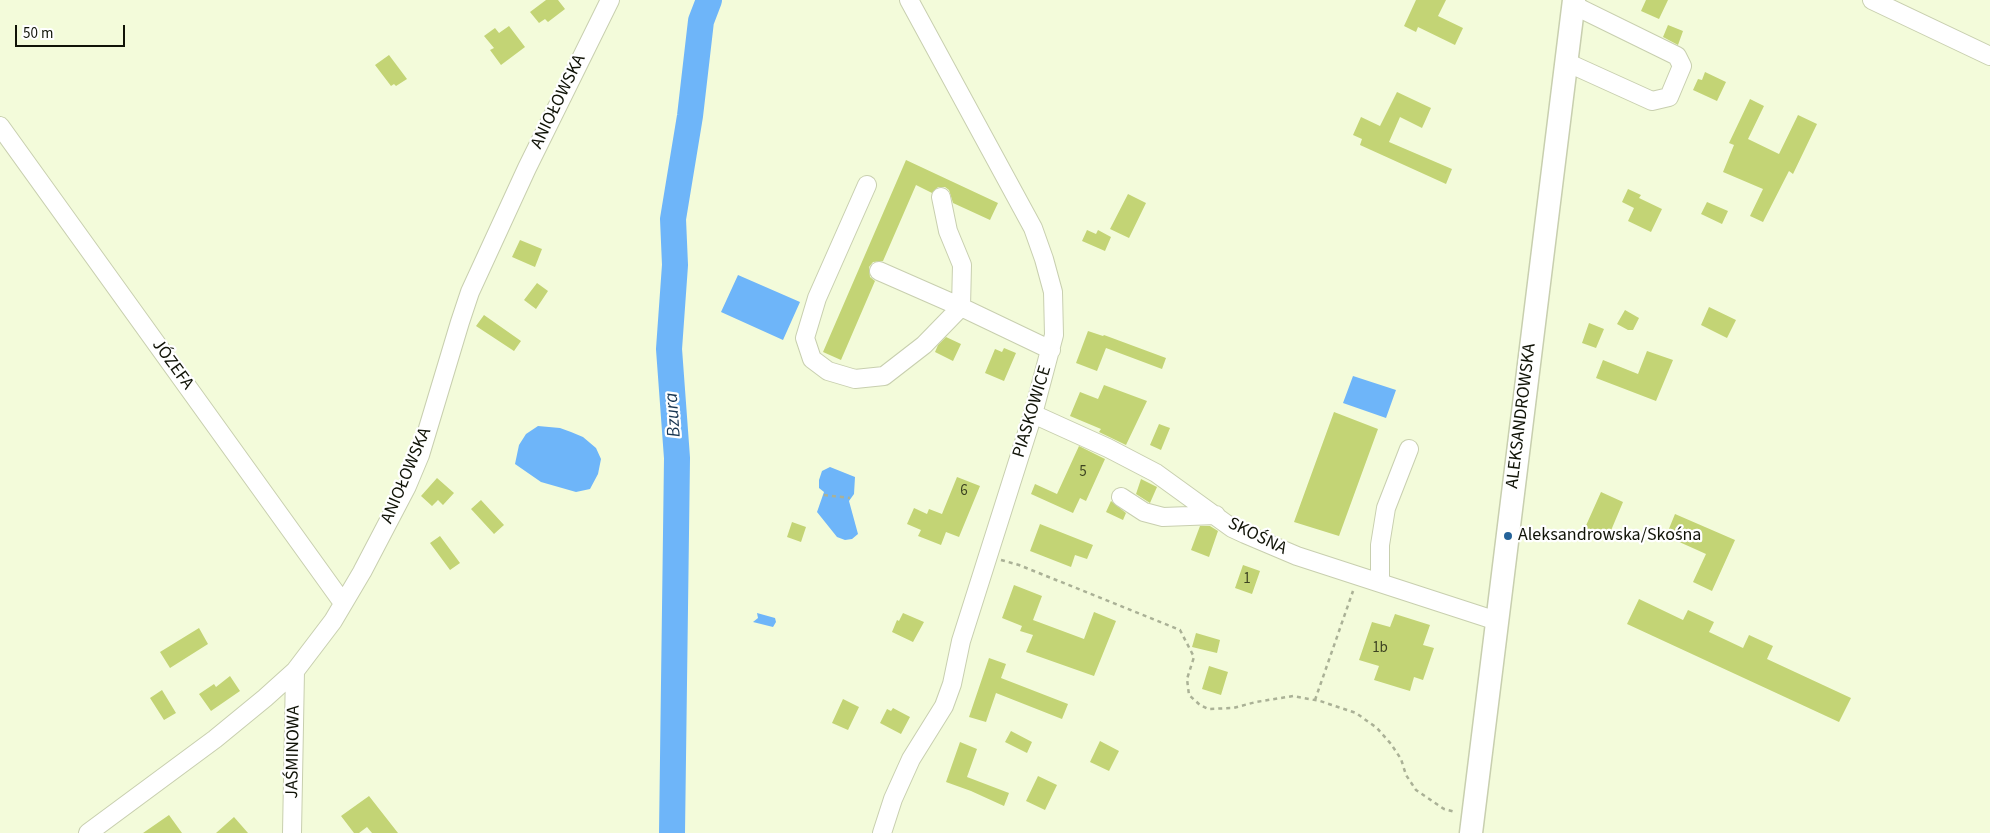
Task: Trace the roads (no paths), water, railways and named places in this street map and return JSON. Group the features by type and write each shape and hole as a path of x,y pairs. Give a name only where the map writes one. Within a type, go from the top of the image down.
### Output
{"main road":[{"name":"ALEKSANDROWSKA","path":"1472,825 1574,3"}],"street":[{"name":"ANIOŁOWSKA","path":"88,833 265,698 296,671 333,621 362,572 407,486 420,455 470,292 527,168 610,0"},
{"name":"PIASKOWICE","path":"882,833 911,759 944,706 952,684 961,641 1033,414 1054,335 1053,292 1033,228 909,0"},
{"path":"1872,0 1990,56"},
{"path":"1566,62 1652,101 1669,97 1682,66 1677,56 1574,3"},
{"name":"JÓZEFA","path":"0,126 343,603"},
{"path":"867,185 816,298 804,338 812,359 828,371 856,379 884,376 924,345 960,307 962,265 948,231 941,197"},
{"path":"879,271 1051,350"},
{"name":"SKOŚNA","path":"1033,414 1156,473 1239,531 1272,546 1497,621"},
{"path":"1380,582 1380,544 1386,508 1409,448"},
{"path":"1121,497 1144,512 1163,517 1216,515"},
{"name":"JAŚMINOWA","path":"292,833 296,671"}],"water":[{"path":"738,275 800,302 783,340 721,312"},
{"path":"1353,376 1396,390 1386,418 1343,403"},
{"path":"538,426 560,428 571,432 583,437 596,448 601,459 598,474 590,489 576,492 541,482 515,464 519,445 526,434"},
{"path":"830,467 855,477 854,494 849,501 858,534 852,539 845,540 837,537 817,512 824,492 819,488 819,480 822,471"},
{"path":"757,613 775,618 776,622 773,627 753,622 758,618"}],"waterway":[{"name":"Bzura","path":"672,833 677,458 669,349 675,265 673,219 690,116 701,21 709,0"}],"place":[{"name":"Aleksandrowska/Skośna","path":"1508,536"}]}
